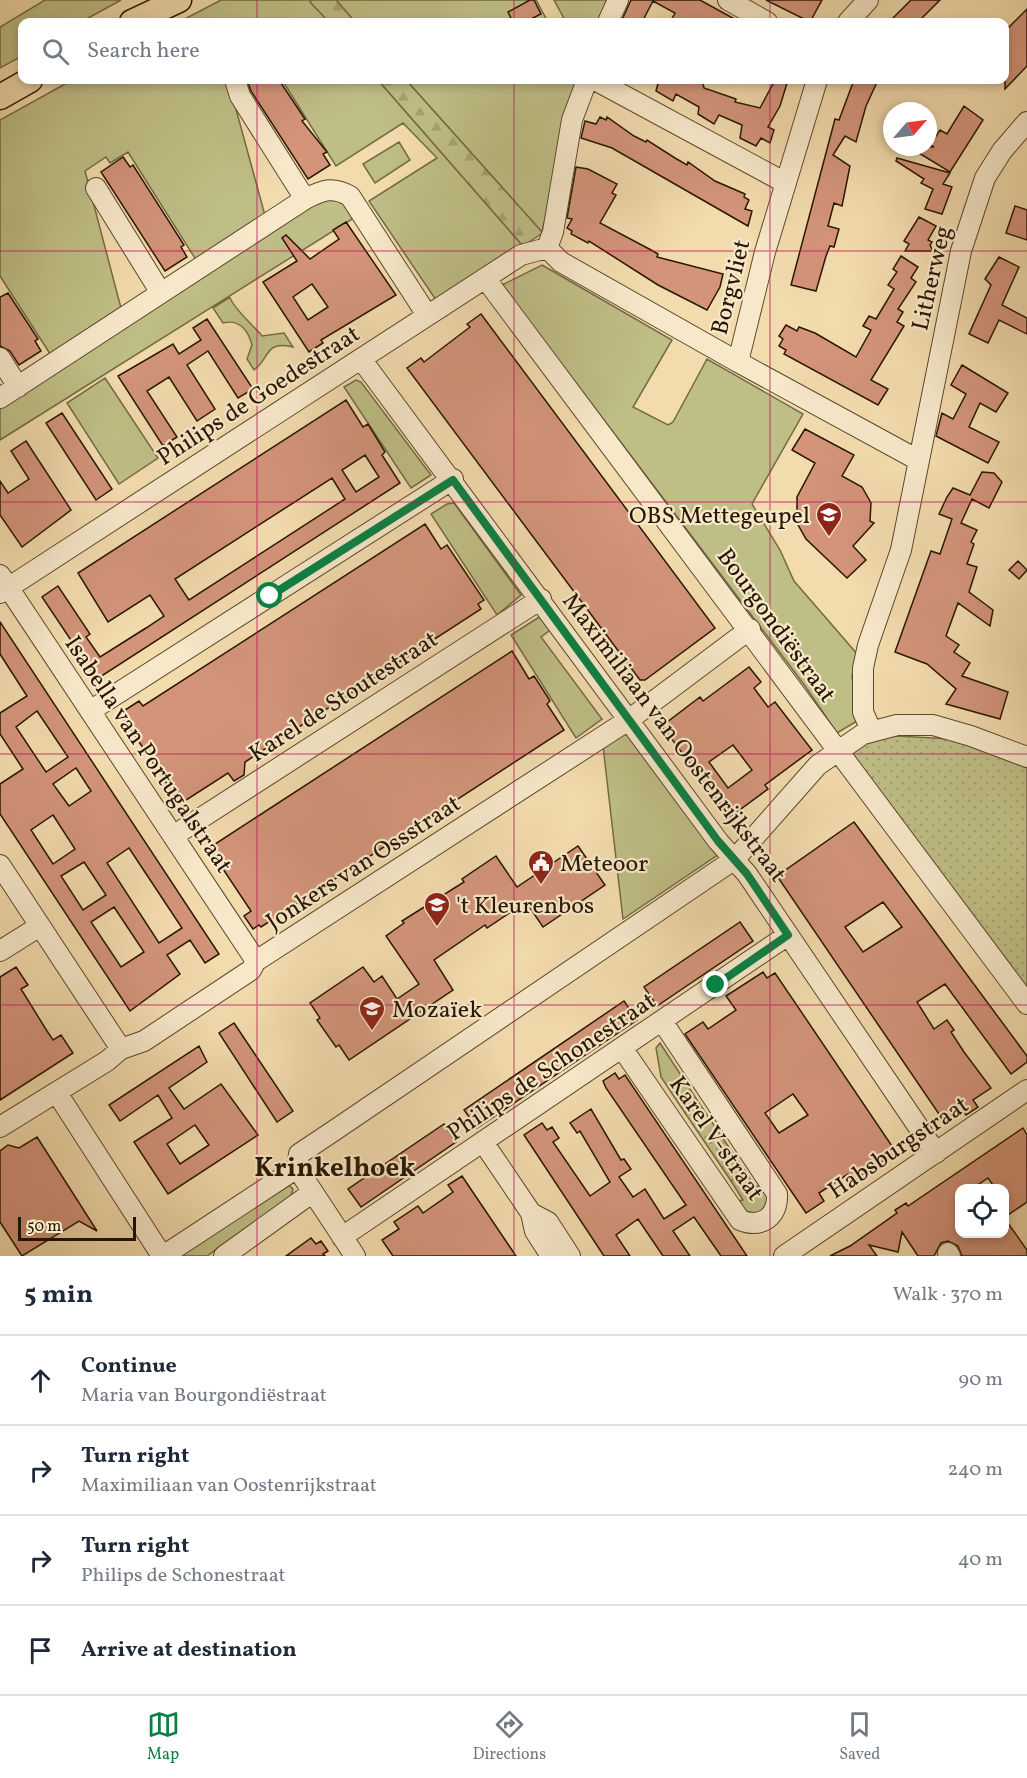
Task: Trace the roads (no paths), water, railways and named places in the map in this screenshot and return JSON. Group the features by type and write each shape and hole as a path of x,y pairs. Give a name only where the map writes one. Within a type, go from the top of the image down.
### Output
{"main road":[{"path":"138,18 165,0"},
{"path":"141,18 179,0"},
{"path":"0,97 23,84"}],"street":[{"path":"610,18 618,0"},
{"path":"728,0 760,18"},
{"path":"852,18 868,0"},
{"path":"236,84 240,96 305,199"},
{"path":"547,248 553,232 572,120 586,84"},
{"path":"602,84 784,182"},
{"name":"Borgvliet","path":"547,248 561,262 738,362 784,182 816,84"},
{"name":"Litherweg","path":"871,730 863,712 861,690 863,668 868,645 901,550 961,251 985,178 1002,152 1027,122"},
{"path":"96,188 161,293"},
{"path":"0,398 305,199 327,188 339,190 350,196 427,315"},
{"name":"Philips de Goedestraat","path":"3,585 521,255 547,248"},
{"name":"Bourgondiëstraat","path":"485,278 1027,1004"},
{"path":"0,358 18,387"},
{"name":"Maximiliaan van Oostenrijkstraat","path":"361,359 453,480 718,841 735,859 936,1153"},
{"path":"738,362 918,460"},
{"path":"90,711 453,480"},
{"name":"Isabella van Portugalstraat","path":"3,585 90,711 256,961"},
{"name":"Karel de Stoutestraat","path":"173,836 541,599"},
{"name":"Jonkers van Ossstraat","path":"0,1127 107,1061 121,1049 144,1041 251,970 256,961 630,720 750,630"},
{"path":"355,1256 297,1168 299,1154 735,859 818,765 837,750 871,730 897,725 933,725 971,735 1027,757"},
{"path":"0,865 121,1049"},
{"path":"0,951 40,926"},
{"name":"Philips de Schonestraat","path":"342,1237 788,935"},
{"name":"Karel V-straat","path":"622,1048 740,1220 758,1224 766,1220 777,1203 777,1194 662,1021"},
{"name":"Habsburgstraat","path":"796,1253 1027,1090"},
{"path":"57,1093 162,1256 297,1168"},
{"path":"483,1142 531,1213 535,1231 551,1256"},
{"path":"224,1256 313,1192"},
{"path":"531,1213 548,1222 570,1256"}],"place":[{"name":"OBS Mettegeupel","path":"829,538"},
{"name":"Meteoor","path":"541,886"},
{"name":"'t Kleurenbos","path":"437,928"},
{"name":"Mozaïek","path":"372,1032"}],"district":[{"name":"Krinkelhoek","path":"335,1167"}]}
